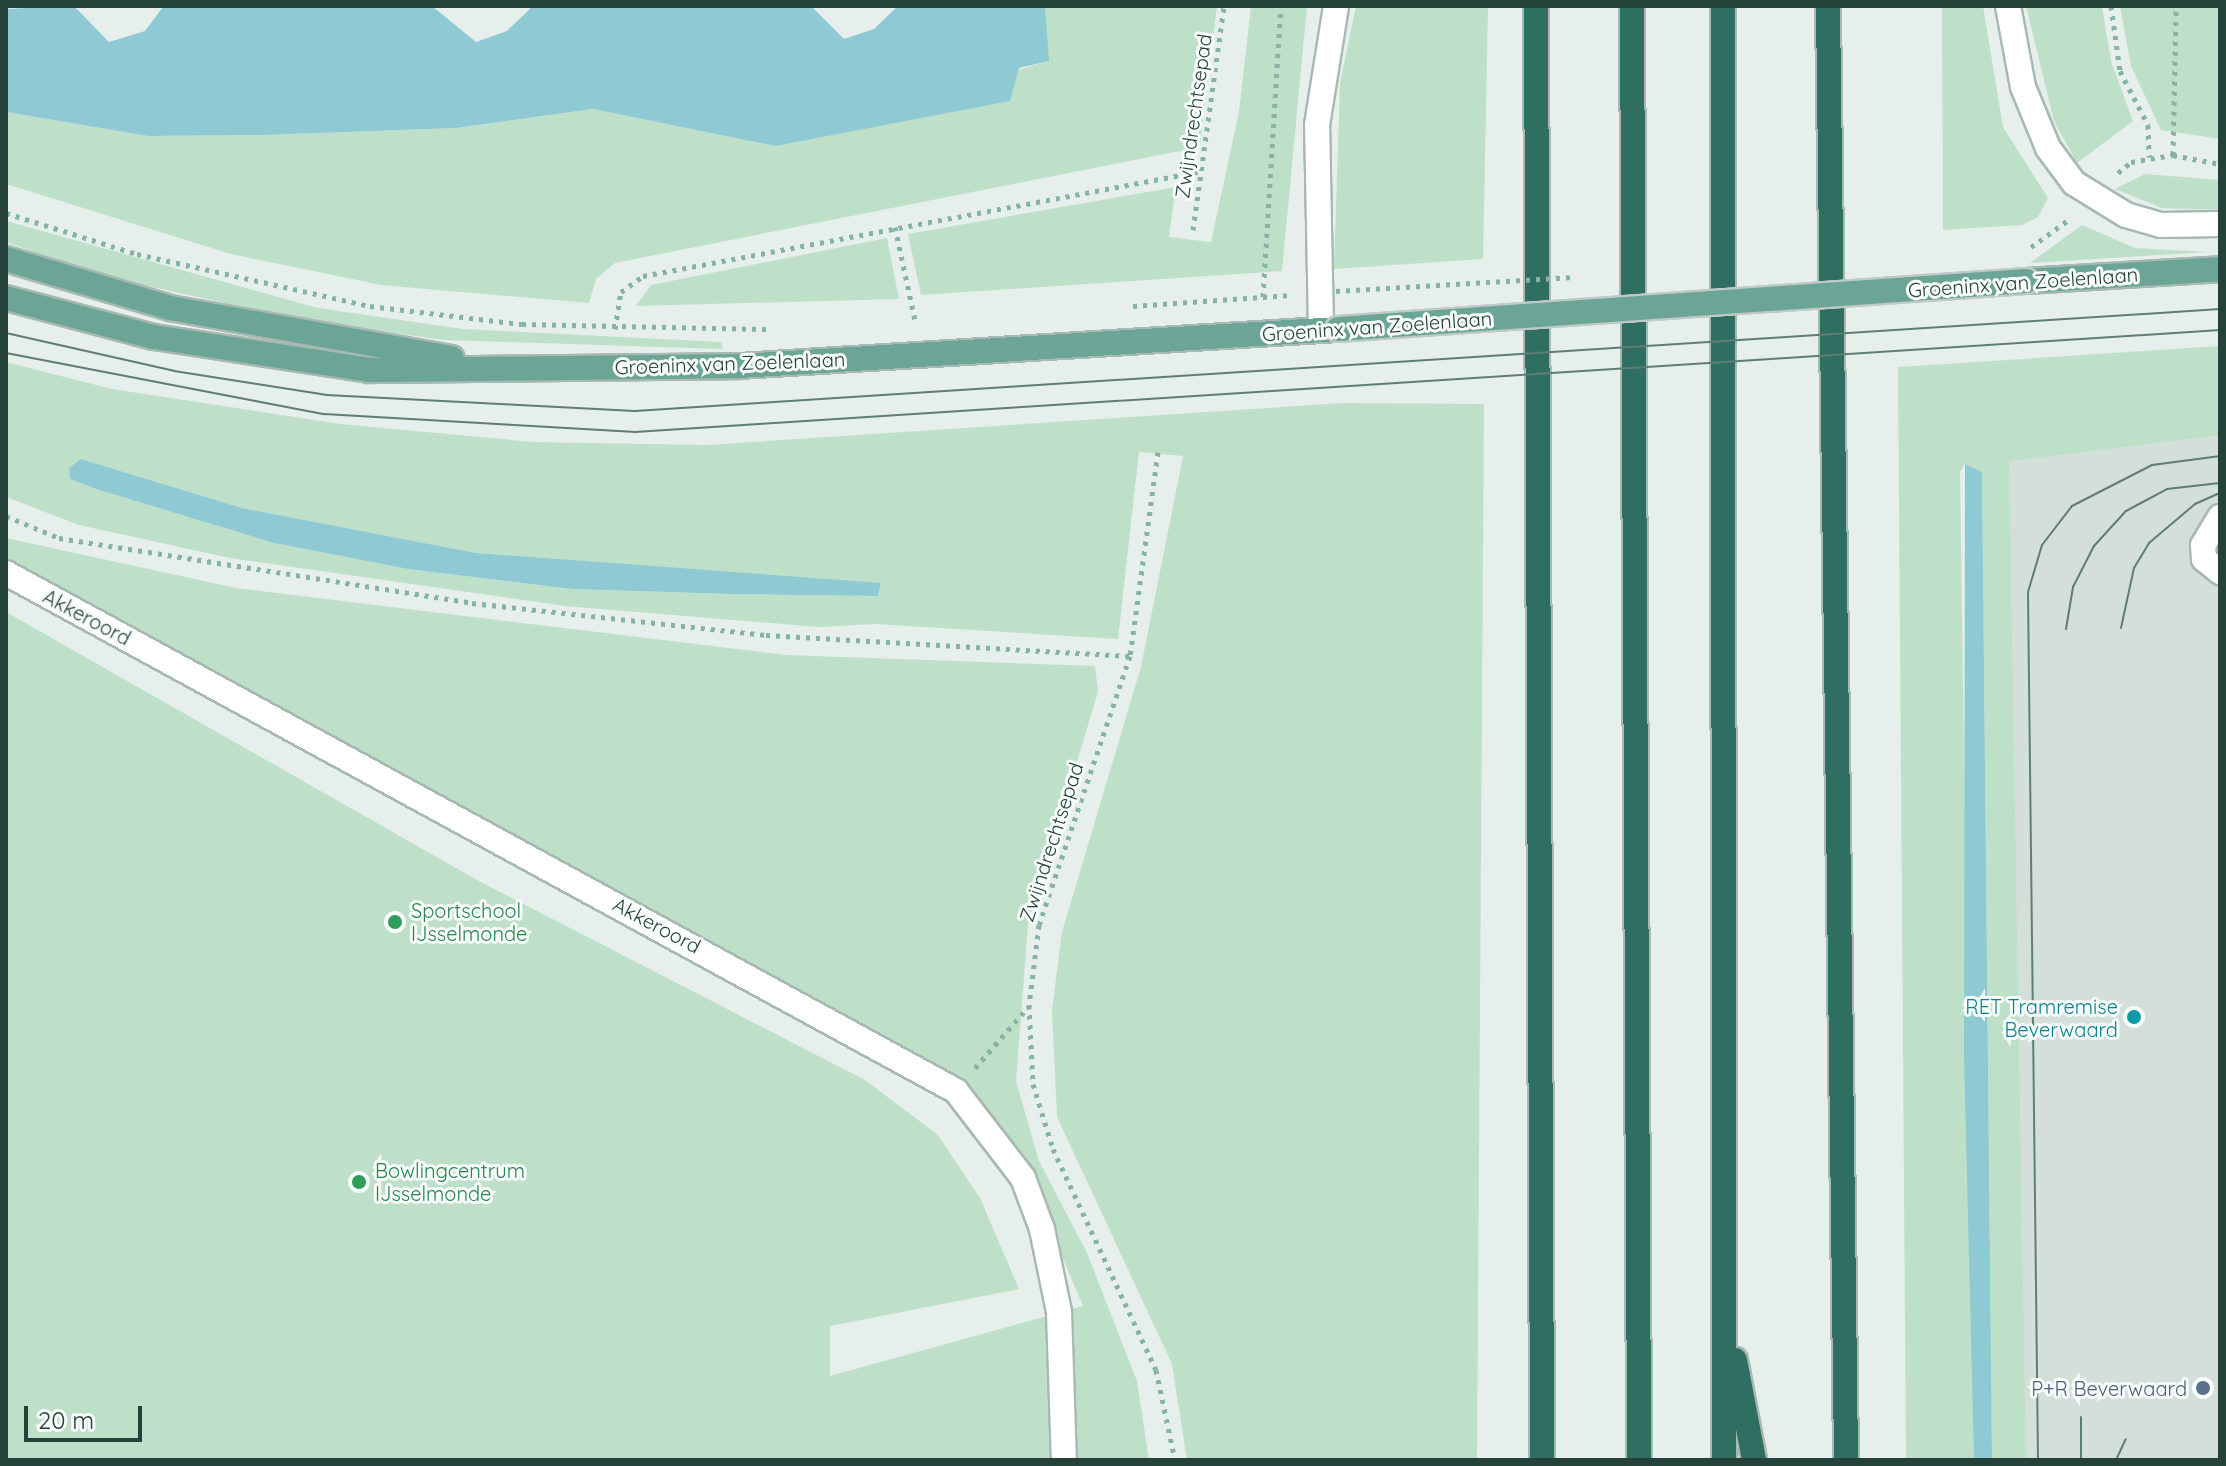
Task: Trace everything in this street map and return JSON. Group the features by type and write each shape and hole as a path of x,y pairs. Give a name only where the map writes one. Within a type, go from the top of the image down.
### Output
{"highway":[{"path":"1536,6 1542,1460"},
{"path":"1632,6 1639,1460"},
{"path":"1723,6 1724,1460"},
{"path":"1828,6 1832,754 1846,1460"},
{"path":"1725,1315 1754,1460"}],"main road":[{"name":"Groeninx van Zoelenlaan","path":"6,259 170,308 533,369"},
{"name":"Groeninx van Zoelenlaan","path":"6,298 154,337 369,370 533,369 740,366 2220,269"}],"street":[{"path":"1329,329 1319,292 1317,125 1336,6"},
{"path":"2008,6 2023,87 2048,148 2074,183 2126,215 2161,225 2220,224"},
{"path":"2220,517 2203,545 2204,559 2220,572"},
{"name":"Akkeroord","path":"6,573 956,1091 1023,1178 1059,1312 1064,1460"}],"path":[{"name":"Zwijndrechtsepad","path":"1193,230 1224,6"},
{"path":"1263,297 1281,6"},
{"path":"2111,6 2120,71 2148,125 2149,157 2173,155 2220,164"},
{"path":"2173,155 2176,6"},
{"name":"Groeninx van Zoelenlaan","path":"615,329 621,292 643,276 1202,171"},
{"name":"Groeninx van Zoelenlaan","path":"6,213 274,288 370,306 615,329 785,329"},
{"path":"895,227 915,320"},
{"name":"Groeninx van Zoelenlaan","path":"1121,307 1319,292"},
{"path":"901,321 931,319"},
{"name":"Zwijndrechtsepad","path":"1158,452 1130,656 1039,925 1029,1005 1033,1084 1053,1149 1156,1370 1175,1460"},
{"path":"6,516 59,538 472,603 766,635 1130,656"},
{"path":"956,1091 1029,1005"}],"shaded area":[{"name":"RET Tramremise Beverwaard","path":"2008,435 2220,435 2220,1460 2008,1460"}],"green space":[{"path":"1045,6 1217,6 1200,147 615,263 596,279 589,303 381,285 231,254 6,184 6,112 148,136 456,128 593,109 775,146 1048,61"},
{"path":"1251,6 1307,6 1282,271 921,295 908,234 1176,187 1169,237 1211,242 1239,112"},
{"path":"1356,6 1488,6 1483,259 1334,269 1340,83"},
{"path":"1942,6 1983,6 2003,127 2048,198 2038,217 2022,225 1943,230"},
{"path":"2026,6 2102,6 2111,61 2133,121 2077,163 2054,121"},
{"path":"2120,6 2220,6 2220,139 2161,130 2131,66"},
{"path":"2145,174 2220,180 2220,210 2162,208 2115,189"},
{"path":"6,221 318,308 463,329 721,342 723,349 444,340 306,321 94,274 6,242"},
{"path":"2082,225 2135,248 2209,252 2030,263"},
{"path":"887,238 899,299 636,306 651,285"},
{"path":"2220,346 2220,435 2009,461 2026,1460 1992,1460 1982,472 1965,464 1960,472 1974,1460 1906,1460 1898,367"},
{"path":"6,362 112,389 340,424 533,442 706,445 1343,403 1484,404 1477,1460 1187,1460 1172,1364 1057,1117 1052,1010 1062,932 1141,667 1183,456 1139,452 1118,639 875,624 819,627 565,606 230,558 79,525 6,497","holes":["81,459 242,508 476,553 881,584 878,596 572,589 408,569 274,543 96,489 70,479 69,468"]},
{"path":"6,538 236,588 786,655 1095,666 1098,692 1028,925 1016,1081 1039,1161 1087,1253 1137,1381 1149,1460 6,1460 6,612 477,880 865,1080 938,1135 980,1198 1019,1289 830,1326 830,1376 1083,1306 1018,1153 970,1090 887,1040 331,757 6,576"}],"water":[{"path":"74,6 109,42 145,31 163,7 433,7 476,42 507,31 533,6 811,6 844,39 874,29 898,6 1045,6 1049,61 1019,68 1010,101 775,146 593,109 456,128 148,136 6,112 6,9"},
{"path":"81,459 242,508 476,553 881,583 878,596 730,594 572,589 408,569 274,543 96,489 70,479 69,468"},
{"path":"1965,464 1982,472 1992,1460 1974,1460 1964,1055"}],"tram line":[{"path":"6,333 174,371 327,395 635,411 2220,309"},
{"path":"6,353 324,414 635,432 2220,330"},
{"path":"2038,1460 2028,592 2042,545 2072,506 2152,465 2220,456"},
{"path":"2066,629 2073,587 2094,546 2126,511 2167,489 2220,483"},
{"path":"2121,628 2134,568 2149,543 2195,504 2220,493"},
{"path":"2081,1417 2081,1460"},
{"path":"2116,1460 2126,1439"}],"place":[{"name":"Sportschool IJsselmonde","path":"395,922"},
{"name":"RET Tramremise Beverwaard","path":"2134,1017"},
{"name":"Bowlingcentrum IJsselmonde","path":"359,1182"},
{"name":"P+R Beverwaard","path":"2203,1388"}]}
